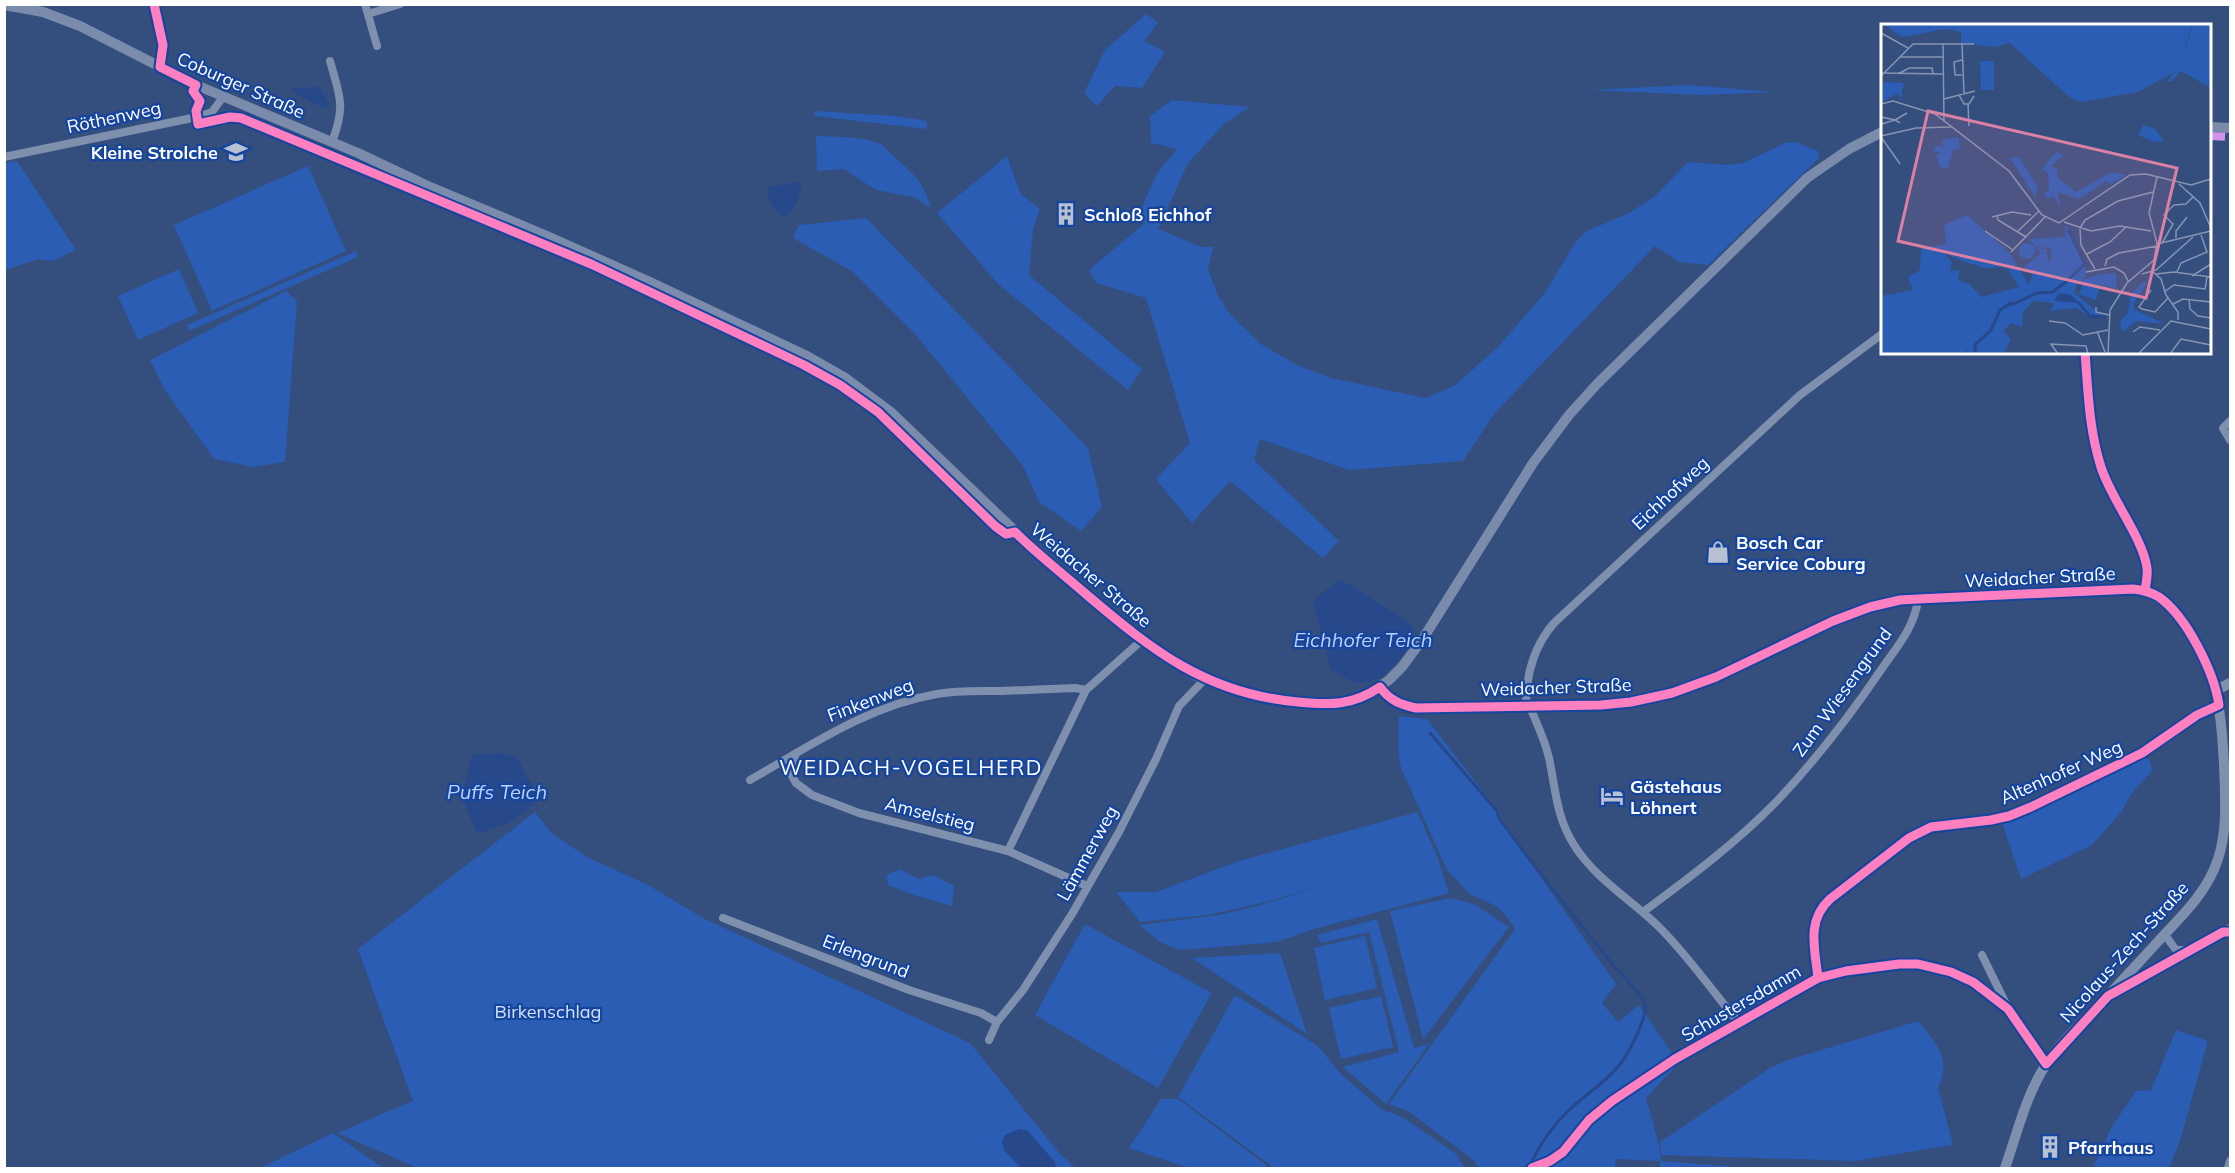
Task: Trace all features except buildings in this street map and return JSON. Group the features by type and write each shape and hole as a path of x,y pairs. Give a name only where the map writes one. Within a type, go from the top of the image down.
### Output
{"main road":[{"name":"Coburger Straße","path":"4,5 24,7 60,17 99,34 223,97 412,178"},
{"path":"2211,128 2230,128"},
{"path":"1380,687 1402,667 1424,637 1544,447 1597,384 1807,178 1849,149 1881,133"},
{"name":"Weidacher Straße","path":"412,178 672,292 769,337 844,377 873,397 915,434 1015,532 1142,640 1205,679 1266,697 1314,704 1352,702 1380,687"}],"street":[{"path":"154,4 163,45 160,67"},
{"path":"365,4 377,46"},
{"path":"368,14 400,4"},
{"path":"330,61 340,95 341,111 340,122 332,142"},
{"name":"Röthenweg","path":"4,157 197,117 215,109 223,97"},
{"name":"Eichhofweg","path":"1528,706 1526,690 1536,650 1554,623 1800,395 1881,335"},
{"path":"2085,354 2093,441 2101,470 2144,555 2147,570 2145,591"},
{"path":"2230,421 2223,428 2230,440"},
{"name":"Weidacher Straße","path":"1380,687 1393,700 1416,708 1611,704 1672,693 1716,677 1856,611 1900,600 2133,589 2145,591"},
{"name":"Nicolaus-Zech-Straße","path":"2005,1168 2024,1113 2038,1078 2046,1065 2164,935 2205,886 2214,871 2222,842 2225,797 2217,690 2200,653 2180,619 2158,597 2145,591"},
{"name":"Zum Wiesengrund","path":"1642,912 1700,869 1758,820 1812,763 1856,707 1908,630 1916,616 1918,599"},
{"path":"1008,851 1086,690 1142,640"},
{"name":"Lämmerweg","path":"989,1040 997,1022 1023,990 1088,886 1140,793 1179,706 1205,679"},
{"path":"2217,690 2230,683"},
{"name":"Finkenweg","path":"750,780 833,731 885,708 938,694 1075,688 1086,690"},
{"name":"Altenhofer Weg","path":"1818,978 1814,932 1819,911 1830,899 1909,838 1931,827 1991,820 2020,812 2142,753 2197,715 2219,705"},
{"name":"Schustersdamm","path":"1528,706 1544,740 1556,806 1575,847 1610,886 1661,929 1739,1023"},
{"name":"Amselstieg","path":"796,754 792,762 792,776 796,783 812,795 859,813 1008,851 1088,886"},
{"name":"Erlengrund","path":"723,918 888,982 981,1013 997,1022"},
{"path":"2108,996 2228,931"},
{"path":"2164,935 2178,950 2194,948"},
{"path":"1982,955 2008,1009"},
{"name":"Schustersdamm","path":"1664,1066 1818,978 1862,968 1899,964 1937,967 1972,982 2008,1009 2046,1065"},
{"path":"2228,1168 2230,1161"}],"green space":[{"path":"1146,14 1158,22 1144,41 1165,52 1142,88 1115,86 1097,106 1084,93 1105,50"},
{"path":"1689,85 1774,92 1699,95 1589,90"},
{"path":"1172,100 1250,107 1224,124 1188,163 1158,229 1202,247 1213,247 1208,269 1217,294 1230,314 1261,344 1297,365 1331,378 1425,398 1454,386 1497,348 1545,293 1574,244 1585,232 1629,213 1655,196 1688,162 1728,165 1743,163 1785,143 1796,142 1818,151 1819,158 1708,265 1679,262 1655,246 1494,414 1463,461 1349,470 1260,439 1254,460 1339,541 1323,558 1230,481 1192,523 1156,479 1190,443 1146,298 1096,283 1089,270 1146,222 1135,223 1157,173 1177,149 1151,143 1150,116"},
{"path":"815,111 896,116 927,121 927,129 814,116"},
{"path":"816,136 857,138 882,145 916,177 931,208 914,197 876,190 844,169 817,171"},
{"path":"1007,156 1020,193 1040,209 1033,230 1029,275 1142,369 1128,390 998,284 937,213"},
{"path":"17,161 76,250 53,261 38,259 5,270 5,163"},
{"path":"308,166 346,251 212,311 174,225"},
{"path":"866,218 1088,448 1102,507 1081,531 1039,502 1023,466 916,335 852,271 793,238 799,225"},
{"path":"356,251 358,257 189,331 187,325"},
{"path":"179,269 198,313 138,340 118,296"},
{"path":"286,291 297,301 285,462 253,467 214,459 165,390 150,360"},
{"path":"1399,716 1427,719 1502,816 1499,818 1616,984 1602,1003 1618,1022 1639,1005 1673,1055 1601,1106 1560,1150 1544,1161 1521,1168 1478,1168 1475,1161 1408,1111 1389,1104 1515,929 1496,906 1470,894 1447,870 1401,768 1398,750"},
{"path":"2145,758 2149,759 2151,772 2131,794 2122,811 2092,845 2021,879 2002,823 2022,818"},
{"name":"Birkenschlag","path":"535,812 551,833 587,857 648,885 703,918 970,1043 1061,1155 1076,1168 418,1168 337,1133 413,1101 358,949"},
{"path":"1417,812 1436,853 1449,893 1314,929 1277,942 1181,950 1159,941 1140,925 1218,915 1257,906 1325,885 1262,903 1207,915 1140,922 1116,892 1156,892 1239,861"},
{"path":"900,869 918,879 933,875 954,886 952,906 888,885 886,875"},
{"path":"1450,898 1474,904 1509,927 1423,1039 1390,911"},
{"path":"1377,919 1414,1048 1429,1044 1386,1104 1343,1067 1399,1052 1369,932 1321,943 1317,935"},
{"path":"1085,924 1212,993 1158,1088 1035,1015"},
{"path":"1365,936 1377,988 1325,1000 1314,948"},
{"path":"1280,953 1307,1034 1192,958"},
{"path":"1235,995 1318,1046 1340,1073 1381,1109 1404,1118 1456,1154 1465,1168 1274,1168 1178,1097"},
{"path":"1381,996 1393,1047 1341,1059 1329,1008"},
{"path":"1918,1021 1936,1044 1943,1059 1942,1077 1938,1088 1953,1145 1855,1161 1661,1155 1660,1142 1770,1068 1788,1060"},
{"path":"2176,1030 2208,1041 2180,1141 2169,1168 2093,1168 2111,1128 2136,1091 2151,1090"},
{"path":"1677,1062 1678,1064 1646,1098 1661,1161 1752,1168 1660,1168 1660,1161 1616,1159 1615,1168 1539,1168 1558,1160 1606,1110"},
{"path":"1161,1099 1178,1099 1270,1168 1189,1168 1129,1148"},
{"path":"333,1133 383,1168 260,1168"}],"water":[{"path":"319,86 330,105 326,109 292,92 293,88"},
{"path":"802,181 797,201 785,218 770,201 768,187"},
{"name":"Eichhofer Teich","path":"1340,579 1410,623 1414,639 1388,671 1371,681 1362,683 1352,681 1331,670 1313,601"},
{"name":"Puffs Teich","path":"502,753 517,758 539,797 519,817 496,828 477,833 463,800 472,755"},
{"path":"1019,1129 1027,1130 1055,1162 1056,1168 1021,1168 1004,1150 1002,1142 1005,1135"}],"waterway":[{"path":"1430,733 1497,811 1499,818 1555,893 1637,991 1645,1005 1633,1044 1621,1063 1609,1077 1562,1117 1532,1161"}],"marked path":[{"path":"2211,136 2230,137"}],"cycle path":[{"path":"154,4 163,45 160,67 196,85 193,91 200,101 196,111 198,124 230,117 241,118 591,264 804,365 840,385 878,412 995,526 1006,534 1015,532 1135,634 1183,666 1236,690 1298,702 1331,704 1360,698 1380,687 1396,701 1416,708 1601,705 1631,702 1672,693 1716,677 1833,621 1870,607 1900,600 2133,589 2153,594 2169,606 2198,646 2211,677 2219,705 2197,715 2142,753 2031,807 1991,820 1931,827 1909,838 1830,899 1822,908 1814,936 1818,978"},
{"path":"2085,354 2090,410 2097,453 2112,492 2140,544 2147,571 2145,591"},
{"path":"1532,1168 1550,1161 1563,1152 1589,1120 1612,1101 1675,1059 1818,978 1846,971 1899,964 1918,964 1951,972 1973,982 2008,1009 2046,1064 2108,996 2223,932 2230,932"}],"place":[{"name":"Kleine Strolche","path":"236,152"},
{"name":"Schloß Eichhof","path":"1066,214"},
{"name":"Bosch Car Service Coburg","path":"1718,552"},
{"name":"Gästehaus Löhnert","path":"1612,796"},
{"name":"Pfarrhaus","path":"2050,1147"}],"district":[{"name":"WEIDACH-VOGELHERD","path":"911,767"}]}
